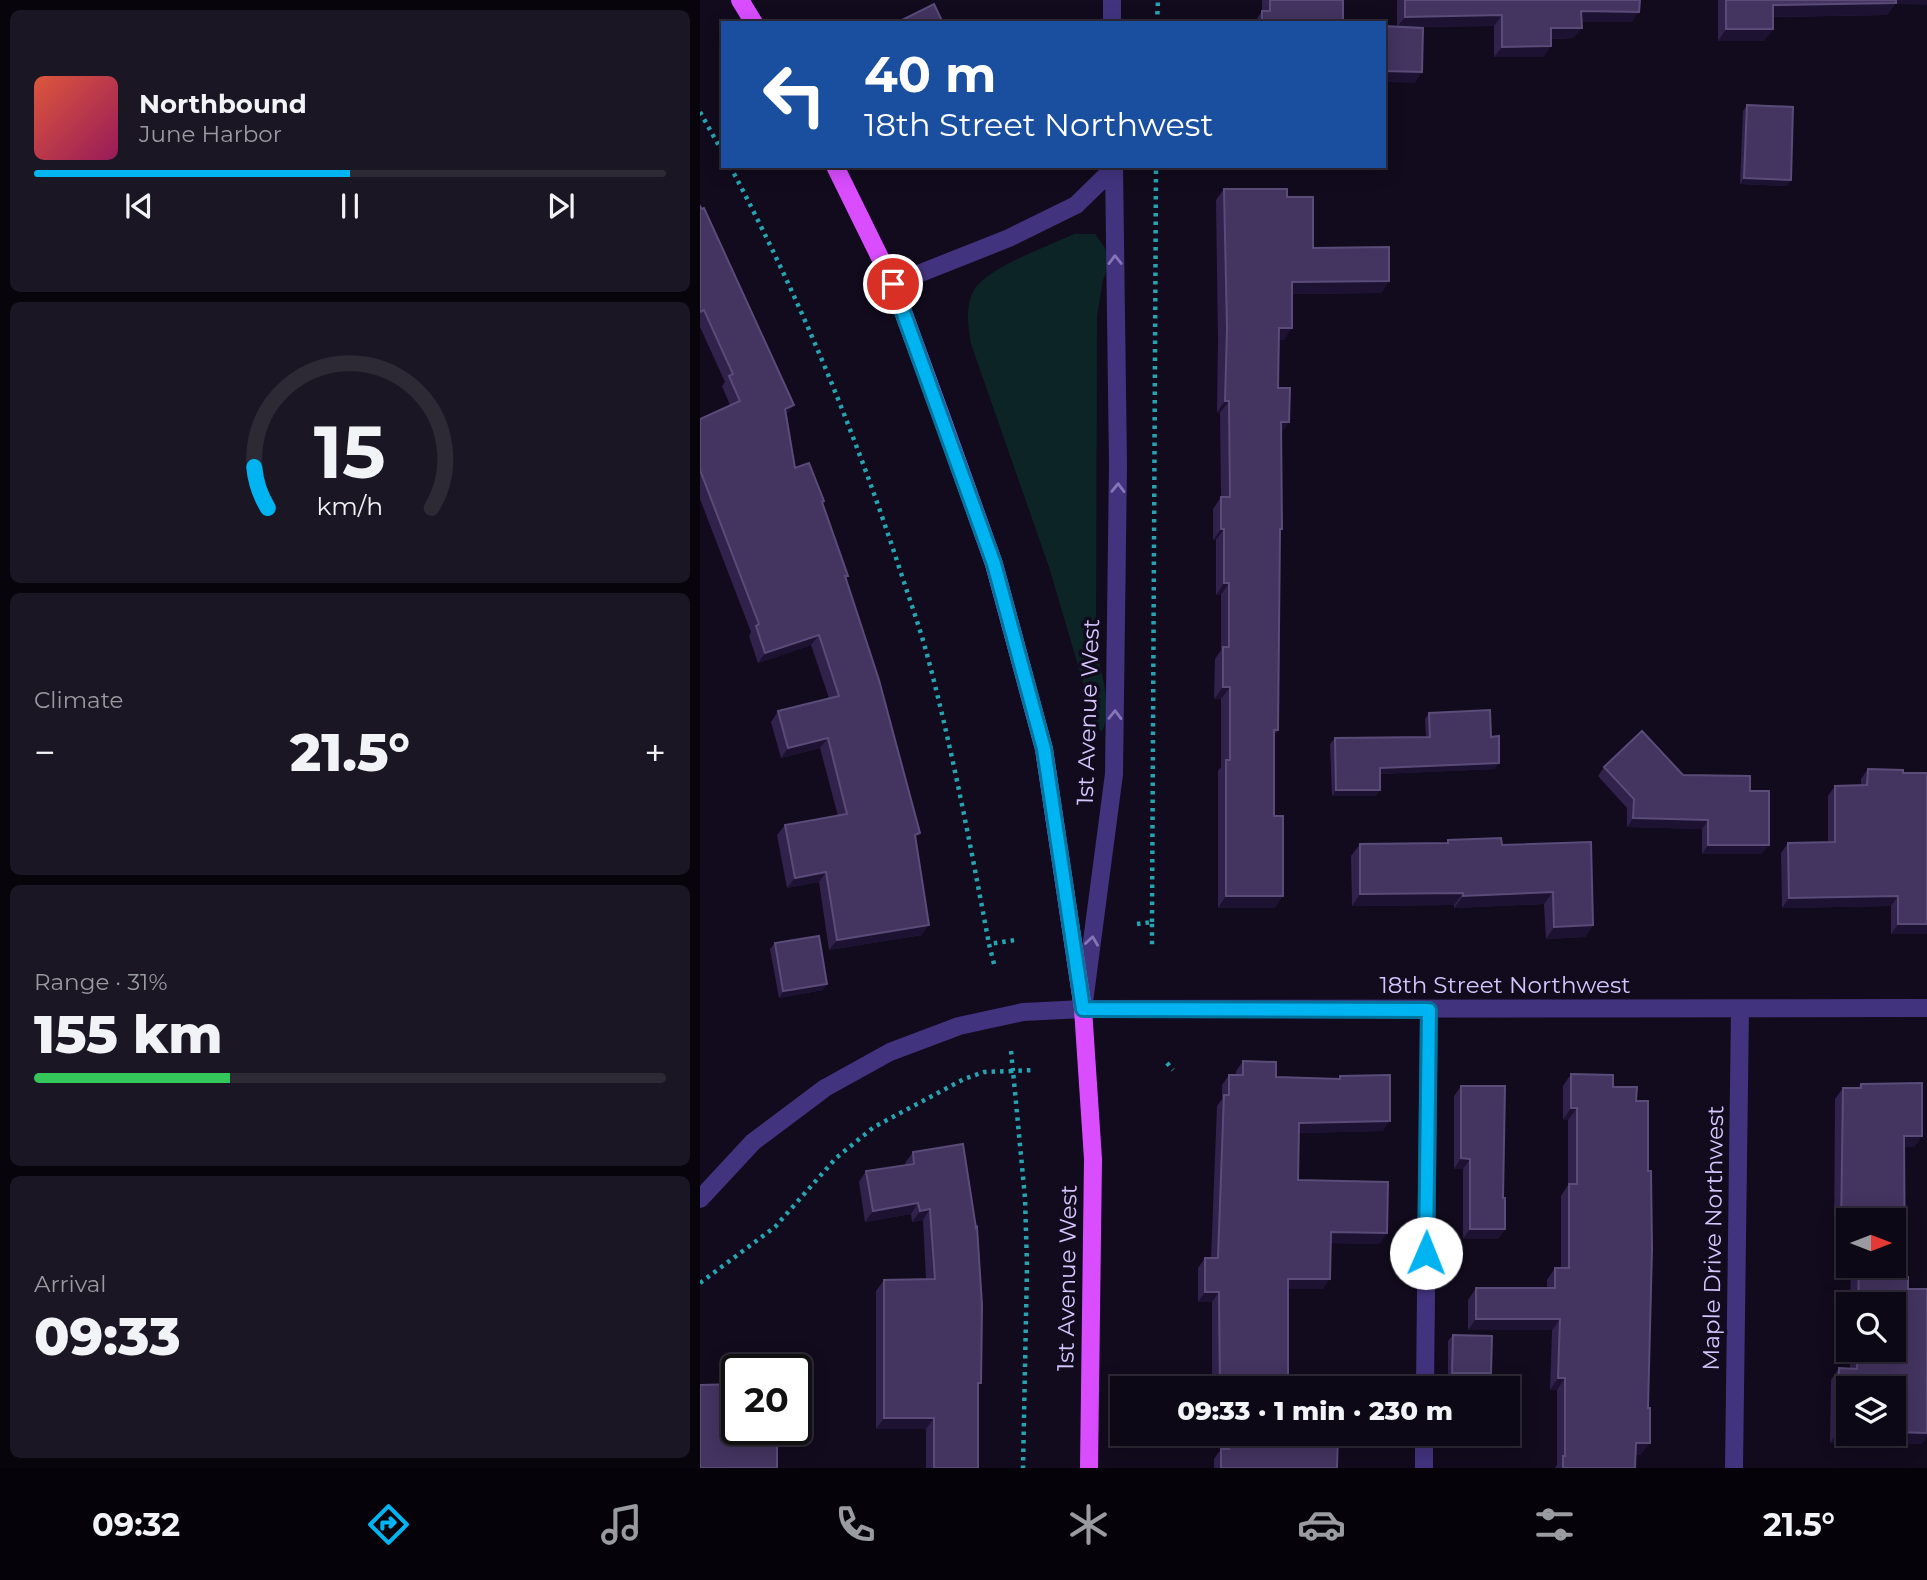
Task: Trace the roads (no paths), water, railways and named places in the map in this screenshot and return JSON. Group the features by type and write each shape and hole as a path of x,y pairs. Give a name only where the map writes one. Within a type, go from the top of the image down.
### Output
{"main road":[{"path":"740,0 753,21"},
{"path":"836,168 893,284 994,564 1044,749 1083,1009"},
{"name":"1st Avenue West","path":"1083,1009 1093,1160 1089,1468"}],"street":[{"path":"1112,0 1112,21"},
{"path":"893,284 1009,238 1076,205 1113,168"},
{"name":"1st Avenue West","path":"1083,1009 1114,774 1118,464 1114,168"},
{"name":"18th Street Northwest","path":"700,1199 753,1142 825,1087 890,1052 959,1026 1023,1012 1083,1009 1927,1008"},
{"name":"Maple Drive Northwest","path":"1734,1468 1740,1009"},
{"path":"1425,1376 1429,1010"},
{"path":"1424,1446 1424,1468"}]}
